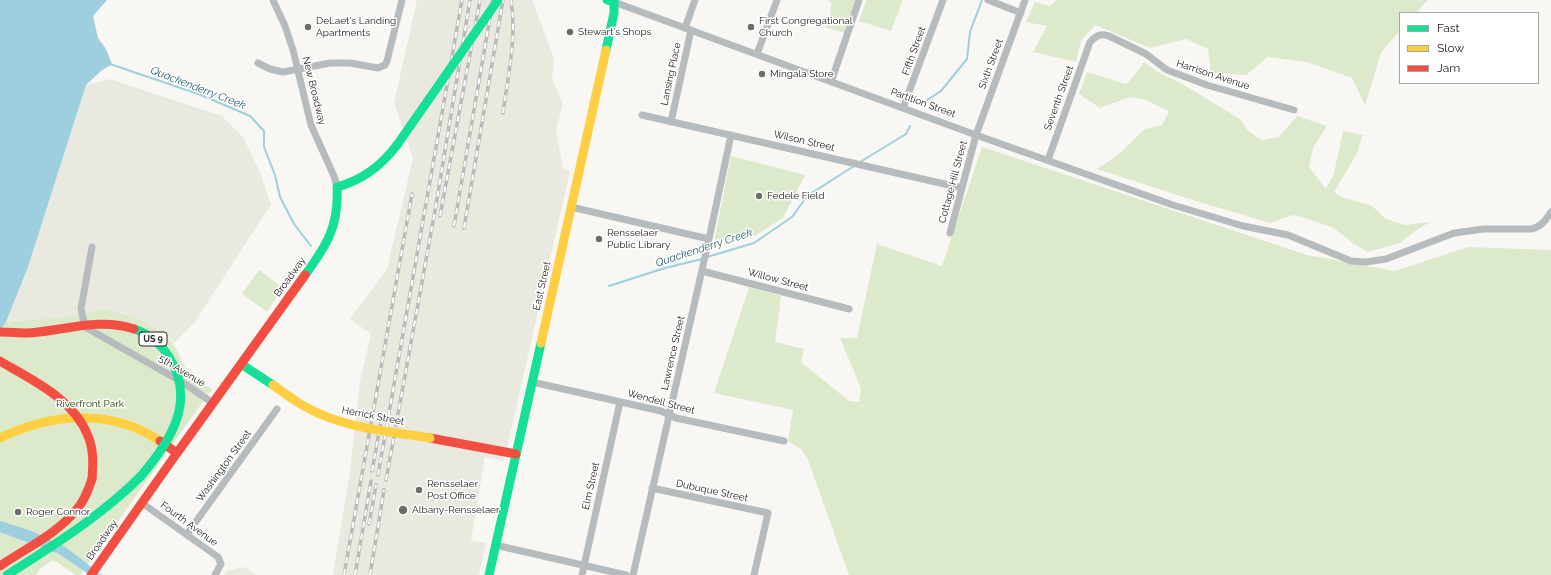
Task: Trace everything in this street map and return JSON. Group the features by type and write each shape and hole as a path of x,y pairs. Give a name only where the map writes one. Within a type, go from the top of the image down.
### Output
{"street":[{"name":"New Broadway","path":"273,0 288,34 298,69 309,118 316,139 334,176 337,187"},
{"path":"258,63 278,71 286,71 330,63 350,63 376,69 382,67 387,60 401,0"},
{"path":"337,187 354,182 376,169 385,160 498,0"},
{"name":"Lansing Place","path":"671,122 688,29 695,0"},
{"path":"757,54 777,0"},
{"path":"831,82 859,0"},
{"name":"Fifth Street","path":"904,108 943,0"},
{"path":"988,0 1021,13"},
{"name":"Sixth Street","path":"976,135 1025,0"},
{"name":"Partition Street","path":"612,1 976,135 1173,205 1232,223 1288,234 1338,257 1351,261 1366,262 1396,257 1454,233 1484,229 1538,228 1545,222 1551,212"},
{"name":"East Street","path":"489,575 614,14 612,1"},
{"name":"Harrison Avenue","path":"1090,42 1099,35 1103,34 1146,54 1167,70 1207,85 1294,110"},
{"name":"Seventh Street","path":"1048,160 1090,42"},
{"name":"Wilson Street","path":"642,115 962,188"},
{"name":"Lawrence Street","path":"633,575 731,135"},
{"name":"Cottage Hill Street","path":"950,233 976,135"},
{"name":"Broadway","path":"91,575 327,243 336,218 337,187"},
{"path":"571,207 709,239"},
{"name":"5th Avenue","path":"92,247 81,309 85,327 182,382 213,403"},
{"name":"Willow Street","path":"702,268 849,309"},
{"name":"US 9","path":"0,332 27,333 109,323 132,327 152,338 165,351 177,371 182,394 180,411 172,433 159,453 133,485 97,516 7,575"},
{"path":"0,361 58,397 72,408 88,432 94,461 89,490 81,506 74,515 62,526 5,560 0,566"},
{"name":"Herrick Street","path":"241,364 305,407 329,418 346,423 516,454"},
{"name":"Wendell Street","path":"532,382 661,411 676,418 784,441"},
{"name":"Elm Street","path":"582,575 620,402"},
{"name":"Washington Street","path":"187,534 277,410"},
{"path":"0,438 28,426 52,420 94,418 118,422 140,429 177,453"},
{"name":"Dubuque Street","path":"652,488 768,513 754,575"},
{"name":"Fourth Avenue","path":"142,503 218,557 221,564 215,575"},
{"path":"496,545 626,575"}],"shaded area":[{"path":"417,0 532,0 554,58 552,78 563,104 556,130 563,168 570,171 504,461 485,457 471,540 486,543 479,575 333,575 350,470 360,381 371,334 350,319 387,269 413,158 394,103"},
{"path":"110,79 222,116 243,137 259,170 271,204 195,322 173,344 171,340 157,329 124,313 106,309 62,317 6,322 28,267 86,85"},
{"path":"244,567 256,575 224,575 227,571"}],"green space":[{"path":"827,0 855,0 844,33 825,27 831,11 831,3"},
{"path":"867,0 903,0 891,31 859,21"},
{"path":"1057,0 1428,0 1417,12 1399,12 1399,32 1381,52 1365,106 1352,78 1307,62 1268,57 1246,75 1211,73 1208,49 1186,39 1150,48 1095,25 1081,41 1076,62 1033,52 1047,26 1026,22 1035,2 1050,6"},
{"path":"1144,62 1156,71 1182,84 1240,119 1248,131 1262,140 1279,137 1297,116 1327,126 1313,148 1309,167 1326,189 1334,173 1343,131 1363,135 1356,155 1334,192 1342,197 1372,206 1386,219 1405,225 1430,222 1415,231 1400,243 1368,252 1332,227 1302,217 1293,215 1270,223 1097,169 1119,154 1145,129 1162,125 1169,111 1146,100 1130,97 1100,108 1079,94 1087,72 1126,84"},
{"path":"982,147 1307,255 1395,271 1468,247 1551,250 1551,575 849,575 808,460 801,449 788,441 793,410 714,393 749,287 781,296 775,342 804,349 801,362 849,401 859,402 861,388 840,338 857,338 877,244 942,266"},
{"name":"Fedele Field","path":"731,156 805,175 783,218 753,237 714,242"},
{"path":"259,270 283,288 267,312 242,294"},
{"name":"Riverfront Park","path":"106,309 140,320 164,334 173,344 190,374 213,390 209,393 80,575 76,575 53,560 40,569 36,575 0,575 0,319 6,322 62,317"}],"water":[{"path":"0,0 107,0 93,16 98,38 106,49 112,64 101,71 86,85 28,267 6,322 0,330"},
{"path":"0,521 29,530 64,546 102,575 90,575 59,554 0,532"}],"waterway":[{"name":"Quackenderry Creek","path":"927,100 941,91 967,59 970,32 982,0"},
{"name":"Quackenderry Creek","path":"110,64 201,95 250,116 264,131 264,147 275,175 280,197 294,224 311,246"},
{"name":"Quackenderry Creek","path":"860,162 906,134 910,126"},
{"name":"Quackenderry Creek","path":"707,257 754,243 792,217 807,196 854,166"},
{"name":"Quackenderry Creek","path":"609,286 665,268 702,259"}],"railway":[{"path":"378,475 462,0"},
{"path":"386,480 436,205 470,0"},
{"path":"440,216 480,0"},
{"path":"454,226 493,0"},
{"path":"464,228 503,0"},
{"path":"503,113 513,28 511,0"},
{"path":"344,575 412,194"},
{"path":"372,471 382,416"},
{"path":"355,575 371,481"},
{"path":"369,524 376,485"},
{"path":"370,575 384,490"}],"traffic: fast":[{"path":"397,145 498,0"},
{"path":"606,50 614,13 614,2 607,0"},
{"path":"305,275 320,254 334,224 337,187 355,180 371,171 378,166 397,145"},
{"path":"134,329 149,336 166,352 177,373 181,389 180,405 170,435 162,449 141,476"},
{"path":"489,575 541,343"},
{"path":"241,364 273,385"},
{"path":"7,575 60,541 93,517 126,491 141,476"}],"traffic: slow":[{"path":"541,343 606,50"},
{"path":"273,385 308,408 333,419 360,427 430,438"},
{"path":"0,438 40,423 60,419 81,418 101,419 122,423 141,430 160,441"}],"traffic: jam":[{"path":"177,453 305,275"},
{"path":"0,332 41,332 94,324 108,324 134,329"},
{"path":"0,361 38,383 73,411 82,423 90,441 93,458 92,479"},
{"path":"430,438 516,454"},
{"path":"91,575 177,453 160,441"},
{"path":"0,566 41,540 69,518 82,502 92,479"}],"place":[{"name":"DeLaet's Landing Apartments","path":"308,27"},
{"name":"First Congregational Church","path":"751,27"},
{"name":"Stewart's Shops","path":"570,32"},
{"name":"Mingala Store","path":"762,74"},
{"name":"Fedele Field","path":"759,196"},
{"name":"Rensselaer Public Library","path":"599,239"},
{"name":"Rensselaer Post Office","path":"419,490"},
{"name":"Albany-Rensselaer","path":"403,510"},
{"name":"Roger Connor","path":"18,512"}]}
